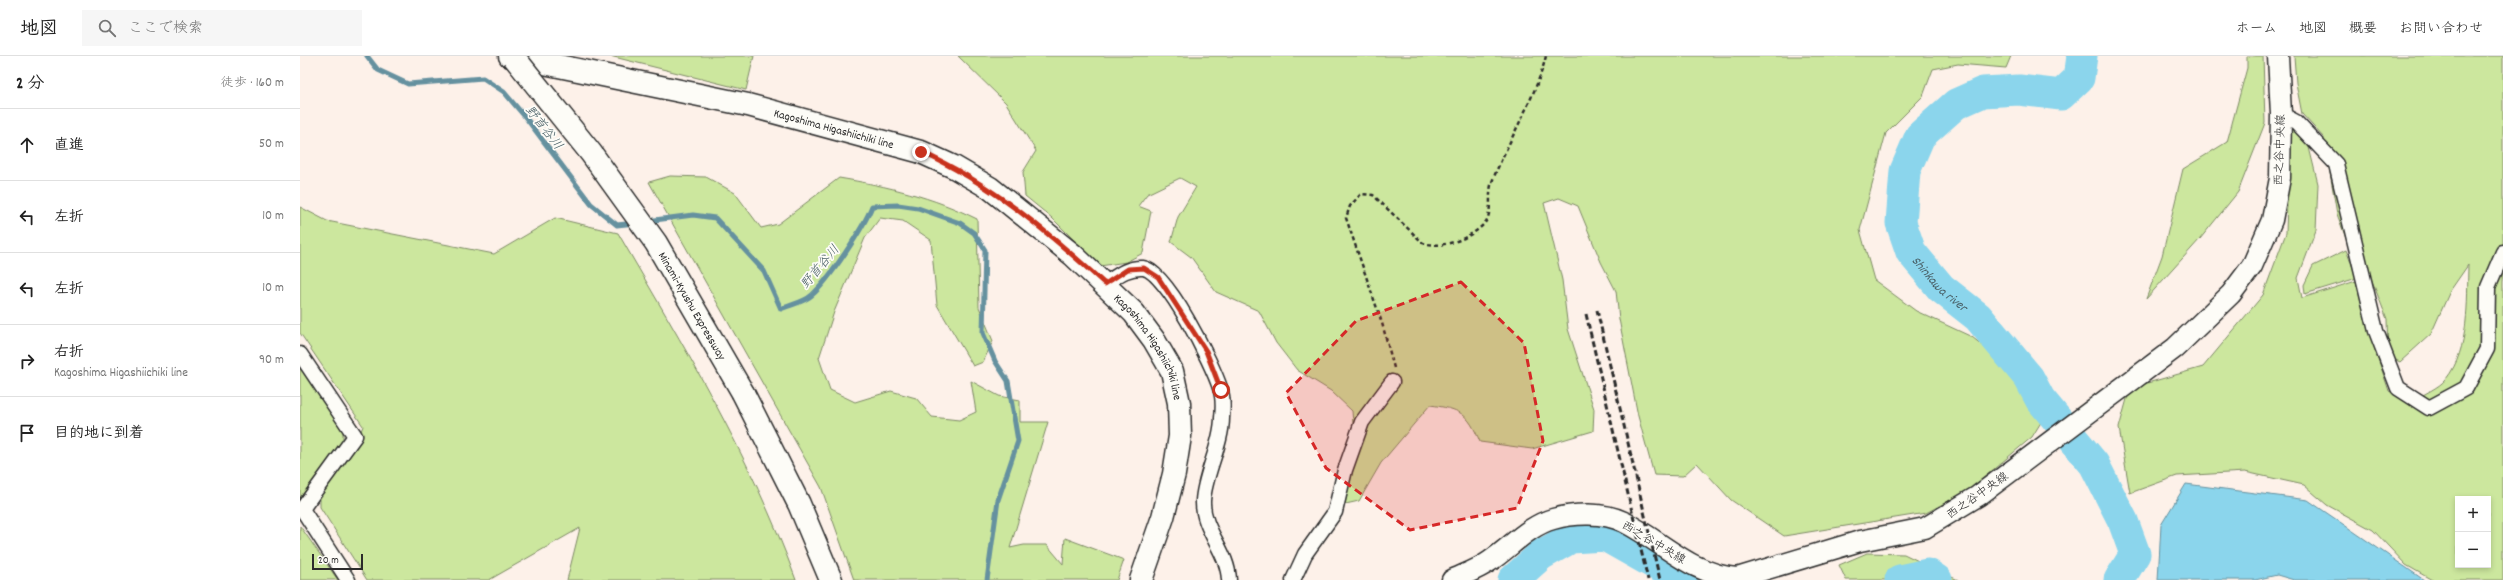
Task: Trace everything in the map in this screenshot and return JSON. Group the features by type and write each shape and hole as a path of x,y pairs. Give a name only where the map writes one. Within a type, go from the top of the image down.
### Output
{"main road":[{"name":"Kagoshima Higashiichiki line","path":"510,56 748,105 921,152 954,167 990,188 1073,255 1134,313 1154,340 1172,371 1179,402 1180,436 1174,474 1163,517 1141,580"},
{"name":"Minami-Kyushu Expressway","path":"513,56 591,153 656,243 743,393 799,504 831,580"}],"street":[{"name":"西之谷中央線","path":"1455,579 1490,561 1536,526 1552,519 1576,515 1624,522 1698,568 1721,577 1737,578 1758,573 1860,540 1925,528 1978,496 2175,348 2231,294 2252,266 2272,220 2280,178 2281,114 2278,56"},
{"path":"2281,114 2296,122 2336,164 2376,331 2398,388 2428,408 2466,388 2487,349 2488,287 2503,252"},
{"path":"1105,284 1128,269 1144,268 1158,277 1206,351 1221,390 1222,419 1203,500 1205,520 1229,569 1230,580"},
{"path":"300,354 356,436 302,509 348,580"},
{"path":"1293,580 1305,554 1335,512 1345,470 1362,422 1392,382"}],"path":[{"path":"1392,382 1394,366 1388,344 1346,218 1350,206 1361,194 1373,195 1423,243 1434,246 1464,239 1475,232 1486,222 1489,214 1491,184 1541,77 1546,56"}],"highlighted area":[{"path":"1461,282 1524,343 1543,441 1517,508 1410,530 1326,468 1286,393 1356,321"}],"green space":[{"path":"610,56 754,56 746,90"},
{"path":"958,56 2011,56 2006,68 1958,64 1933,69 1923,96 1886,133 1860,230 1874,280 1916,311 1972,337 2007,365 2032,398 2043,419 2032,437 1969,490 1926,513 1784,536 1731,500 1697,463 1683,476 1654,475 1638,416 1619,319 1616,291 1601,262 1578,206 1559,198 1544,203 1562,280 1568,329 1594,409 1593,431 1532,449 1480,442 1476,432 1467,418 1448,408 1430,405 1381,463 1359,501 1341,505 1355,450 1352,411 1331,391 1297,370 1276,343 1259,311 1216,292 1191,257 1171,242 1178,217 1196,187 1180,178 1147,194 1138,206 1151,211 1143,253 1126,262 1100,266 1052,218 1025,196 1023,172 1036,151 1006,103"},
{"path":"2247,56 2263,56 2265,123 2238,192 2200,239 2146,299 2162,256 2183,169 2227,142 2247,68"},
{"path":"2294,56 2503,56 2503,580 2432,580 2406,565 2373,530 2327,505 2304,485 2245,472 2177,476 2130,493 2119,428 2130,388 2203,367 2263,295 2286,233 2288,168 2283,124 2306,135 2318,184 2316,230 2298,278 2302,298 2356,281 2368,329 2389,391 2413,401 2443,382 2454,367 2459,354 2466,324 2468,265 2450,291 2431,334 2400,362 2388,356 2387,319 2371,278 2355,263 2337,214 2324,138 2302,114 2296,83"},
{"path":"670,176 706,177 735,193 761,228 778,224 839,178 927,198 977,219 979,307 993,341 983,362 973,366 937,305 931,240 903,221 880,218 865,238 834,312 819,358 830,390 855,402 891,391 916,398 932,417 959,420 976,412 971,381 999,396 1020,400 1020,422 1048,422 1010,548 1024,545 1047,545 1063,564 1065,538 1124,560 1117,580 854,580 821,487 649,182"},
{"path":"300,207 327,221 494,254 555,218 618,233 667,317 737,446 778,534 796,580 567,580 580,528 489,580 367,580 320,507 320,489 355,446 363,426 300,333"},
{"path":"2346,250 2357,278 2305,294 2304,285 2313,266"},
{"path":"300,367 343,429 343,440 300,498"},
{"path":"300,526 338,580 300,580"},
{"path":"1867,553 1904,554 1958,580 1846,580 1839,565"}],"water":[{"path":"2186,484 2308,500 2424,580 2294,580 2277,575 2255,580 2158,580 2161,525"}],"waterway":[{"name":"野首谷川","path":"367,56 378,70 408,84 483,78 504,92 526,118 591,204 617,225 635,223"},
{"name":"Shinkawa river","path":"2082,56 2079,78 2061,95 2019,90 1983,92 1956,104 1920,136 1905,171 1901,223 1911,252 1941,288 1978,317 2029,378 2040,399 2094,464 2123,521 2135,554 2119,580"},
{"name":"野首谷川","path":"647,221 693,215 715,218 764,271 781,309 805,300 819,288 862,227 872,206 898,205 918,208 960,223 974,233 985,250 983,333 995,361 1008,381 1018,441 998,500 987,580"},
{"name":"Shinkawa river","path":"1513,580 1541,555 1571,538 1605,536 1683,580"},
{"name":"Shinkawa river","path":"1900,580 1928,574 1937,580"}],"railway":[{"path":"1597,310 1660,580"},
{"path":"1586,314 1648,580"}],"route":[{"path":"921,152 954,167 990,188 1073,255 1105,284 1128,269 1144,268 1158,277 1183,313 1206,351 1221,390"}]}
